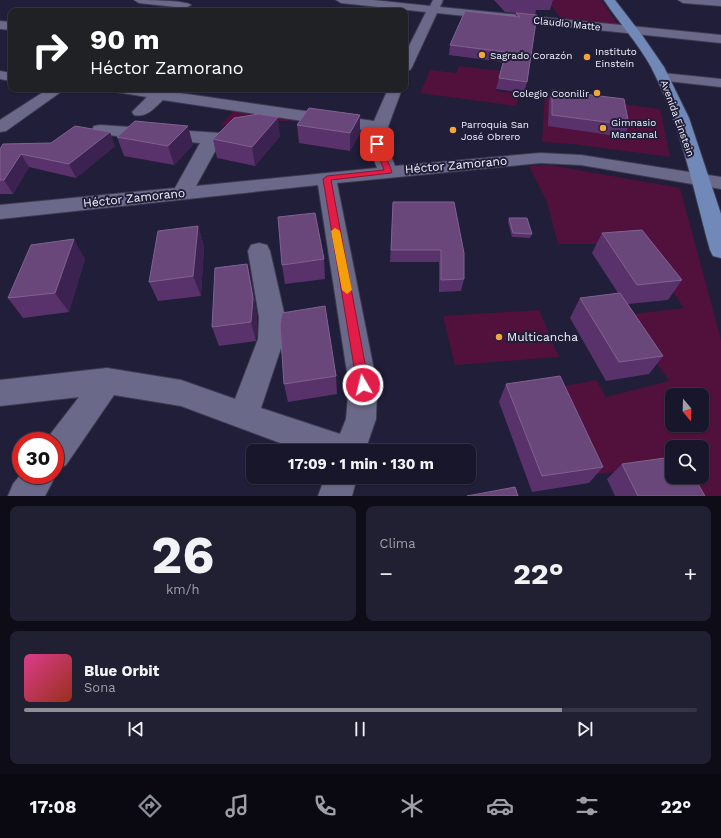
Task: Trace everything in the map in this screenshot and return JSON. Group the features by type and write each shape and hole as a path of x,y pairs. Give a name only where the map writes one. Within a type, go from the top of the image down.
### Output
{"main road":[{"name":"Avenida Einstein","path":"609,0 633,31 663,76 687,136 721,250"}],"street":[{"path":"139,0 185,5"},
{"name":"Claudio Matte","path":"341,0 435,5 633,31 721,39"},
{"path":"683,0 721,3"},
{"path":"409,48 435,5"},
{"path":"663,76 721,83"},
{"path":"0,127 53,92"},
{"path":"140,92 379,127"},
{"path":"388,172 377,144 379,127 395,92"},
{"path":"140,112 159,95"},
{"path":"263,126 294,123"},
{"path":"100,130 201,138 220,134 209,143 182,193"},
{"name":"Héctor Zamorano","path":"0,212 388,172 521,160 561,159 721,183"},
{"path":"327,179 363,385 361,419 352,444"},
{"path":"243,416 271,339 273,327 259,251"},
{"path":"64,442 108,381"},
{"path":"0,393 108,381 181,393 325,444"},
{"path":"24,496 33,484"},
{"path":"335,496 339,484"}],"shaded area":[{"path":"548,0 601,0 619,26 562,21"},
{"path":"459,66 501,71 496,91 520,94 516,106 420,93 430,70 456,73"},
{"name":"Gimnasio Manzanal","path":"545,94 660,109 670,157 573,144 542,142"},
{"path":"236,108 298,120 220,126"},
{"path":"550,165 680,188 721,340 721,496 697,496 690,484 709,484 709,440 665,440 665,467 597,474 555,388 596,380 606,397 669,381 624,315 684,308 640,244 558,244 547,202 529,166"},
{"name":"Multicancha","path":"539,310 559,357 455,365 443,316"}],"building":[{"path":"465,11 520,17 516,13 537,15 527,82 499,78 506,52 450,45"},
{"path":"552,90 624,99 629,125 552,115"},
{"path":"309,108 360,115 350,133 297,125"},
{"path":"259,114 278,117 252,147 213,139 234,118"},
{"path":"135,121 188,126 168,146 117,137"},
{"path":"75,126 110,132 69,164 21,154 4,180 0,180 0,149 3,144 51,143"},
{"path":"393,202 454,202 464,253 464,279 441,280 441,250 391,250"},
{"path":"315,213 324,259 282,265 278,217"},
{"path":"509,218 527,218 532,234 513,233"},
{"path":"198,226 193,276 149,282 158,231"},
{"path":"642,230 682,280 637,285 602,233"},
{"path":"74,239 55,293 8,298 31,245"},
{"path":"247,264 253,298 251,322 212,327 215,268"},
{"path":"620,293 663,356 619,362 580,298"},
{"path":"325,306 336,376 284,384 280,325 282,313"},
{"path":"560,376 603,467 542,476 506,384"},
{"path":"665,458 665,484 698,484 705,496 638,496 622,464"},
{"path":"515,487 518,496 467,496"}],"slow traffic":[{"path":"335,231 347,290"}],"place":[{"name":"Sagrado Corazón","path":"482,55"},
{"name":"Instituto Einstein","path":"587,57"},
{"name":"Colegio Coonilir","path":"597,93"},
{"name":"Gimnasio Manzanal","path":"603,128"},
{"name":"Parroquia San José Obrero","path":"453,130"},
{"name":"Multicancha","path":"499,337"}],"route":[{"path":"363,385 359,356 330,205 327,179 388,172 377,144"}]}
